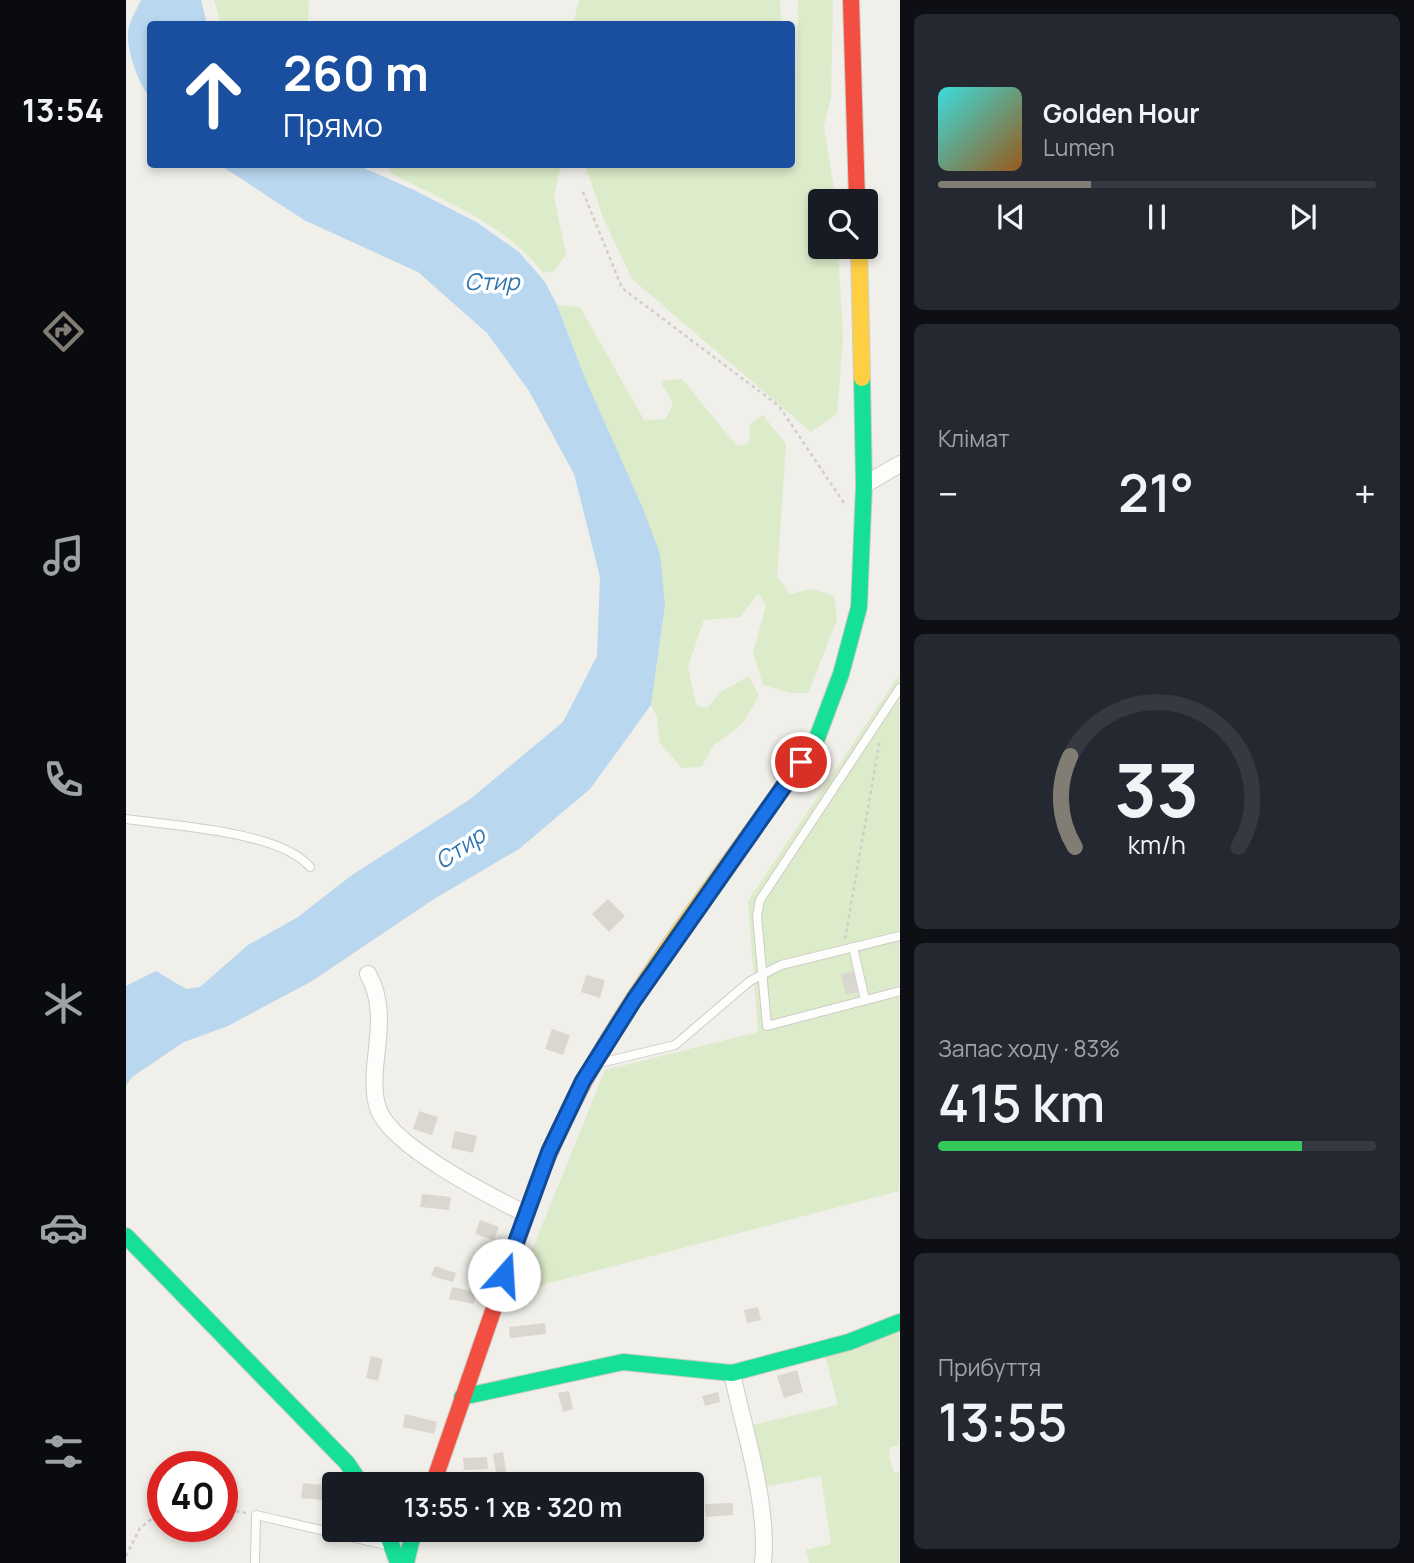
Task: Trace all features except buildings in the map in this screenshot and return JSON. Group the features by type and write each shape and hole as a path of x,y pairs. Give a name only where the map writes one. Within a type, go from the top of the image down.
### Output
{"street":[{"path":"852,0 857,189"},
{"path":"437,1472 549,1152 594,1064 816,741 841,674 859,607 864,485 859,259"},
{"path":"864,485 900,464"},
{"path":"368,974 376,987 380,1011 374,1080 379,1111 396,1132 457,1179 526,1214"},
{"path":"126,1236 353,1472"},
{"path":"463,1397 622,1362 647,1362 732,1373 849,1342 900,1322"},
{"path":"732,1373 760,1507 765,1543 763,1563"},
{"path":"391,1542 398,1563"},
{"path":"406,1563 411,1542"}],"lane":[{"path":"900,688 761,900 757,916 767,1026 900,991"},
{"path":"126,819 264,840 299,855 310,867"},
{"path":"594,1064 675,1045 750,981 781,965 900,936"},
{"path":"853,947 865,1000"},
{"path":"255,1563 256,1515 393,1547"}],"path":[{"path":"583,192 622,288 779,406 848,508"},
{"path":"843,950 882,715"},
{"path":"238,1512 256,1515"},
{"path":"126,1556 141,1528 147,1523"}],"green space":[{"path":"214,0 309,0 308,21 220,21"},
{"path":"579,0 780,0 781,21 574,21"},
{"path":"798,0 833,0 831,97 824,126 834,189 808,189 808,259 839,259 843,338 837,414 811,432 632,279 604,220 586,168 795,167"},
{"path":"560,168 554,197 566,255 554,271 543,273 528,256 493,227 389,170"},
{"path":"557,305 580,307 644,420 666,419 673,403 660,381 682,379 737,446 749,443 750,424 763,415 786,444 777,577 790,594 812,589 834,596 837,620 808,693 790,693 763,685 753,653 766,605 758,594 740,617 704,620 688,667 696,705 707,708 721,692 749,676 759,696 742,724 714,745 701,767 682,768 659,742 657,717 651,705 665,605 642,506 585,378"},
{"path":"899,675 899,1191 515,1292 605,1070 758,1032 748,901"},
{"path":"899,1328 899,1445 890,1447 889,1457 894,1473 899,1472 899,1563 809,1563 806,1550 831,1544 821,1476 764,1487 752,1425 838,1405 825,1356"}],"water":[{"path":"141,0 201,0 206,21 147,21 147,92 131,57 128,40 130,24"},
{"name":"Стир","path":"225,168 364,168 478,223 519,252 545,282 642,506 660,554 665,605 651,705 590,789 519,849 434,899 312,981 228,1026 184,1042 132,1077 126,1086 126,986 156,971 186,989 200,987 248,945 298,917 352,875 469,800 563,722 597,656 600,577 574,474 529,391 487,333 418,272 304,220"}],"traffic: fast":[{"path":"796,769 816,741 841,674 859,607 864,485 862,378"},
{"path":"126,1236 353,1472"},
{"path":"462,1397 623,1362 732,1373 849,1342 900,1322"},
{"path":"390,1542 398,1563"},
{"path":"406,1563 411,1542"}],"traffic: slow":[{"path":"859,259 862,378"},
{"path":"537,1184 588,1074 619,1021 688,919 796,769"}],"traffic: jam":[{"path":"851,0 857,189"},
{"path":"437,1472 537,1184"}],"route":[{"path":"504,1275 549,1152 583,1081 634,1000 801,762"}]}
